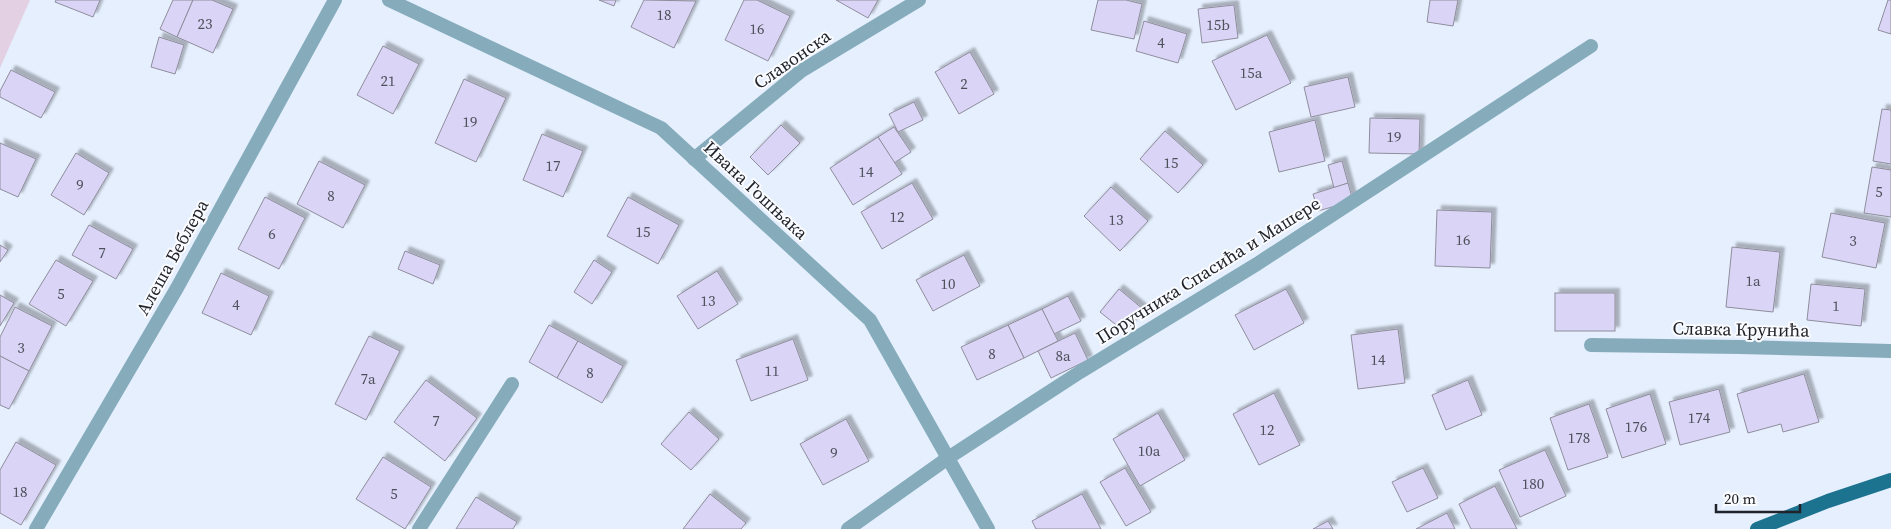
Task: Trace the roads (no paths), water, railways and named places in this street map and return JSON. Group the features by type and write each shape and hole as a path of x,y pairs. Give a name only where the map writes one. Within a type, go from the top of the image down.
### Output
{"main road":[{"path":"1757,529 1828,501 1891,480"}],"street":[{"name":"Алеша Беблера","path":"36,529 177,288 335,0"},
{"name":"Ивана Гошњака","path":"389,0 661,128 870,320 988,529"},
{"name":"Славонска","path":"694,158 801,71 919,0"},
{"name":"Поручника Спасића и Машере","path":"848,529 948,458 1080,372 1257,264 1591,46"},
{"name":"Славка Крунића","path":"1591,345 1891,352"},
{"path":"419,529 512,384"}]}
